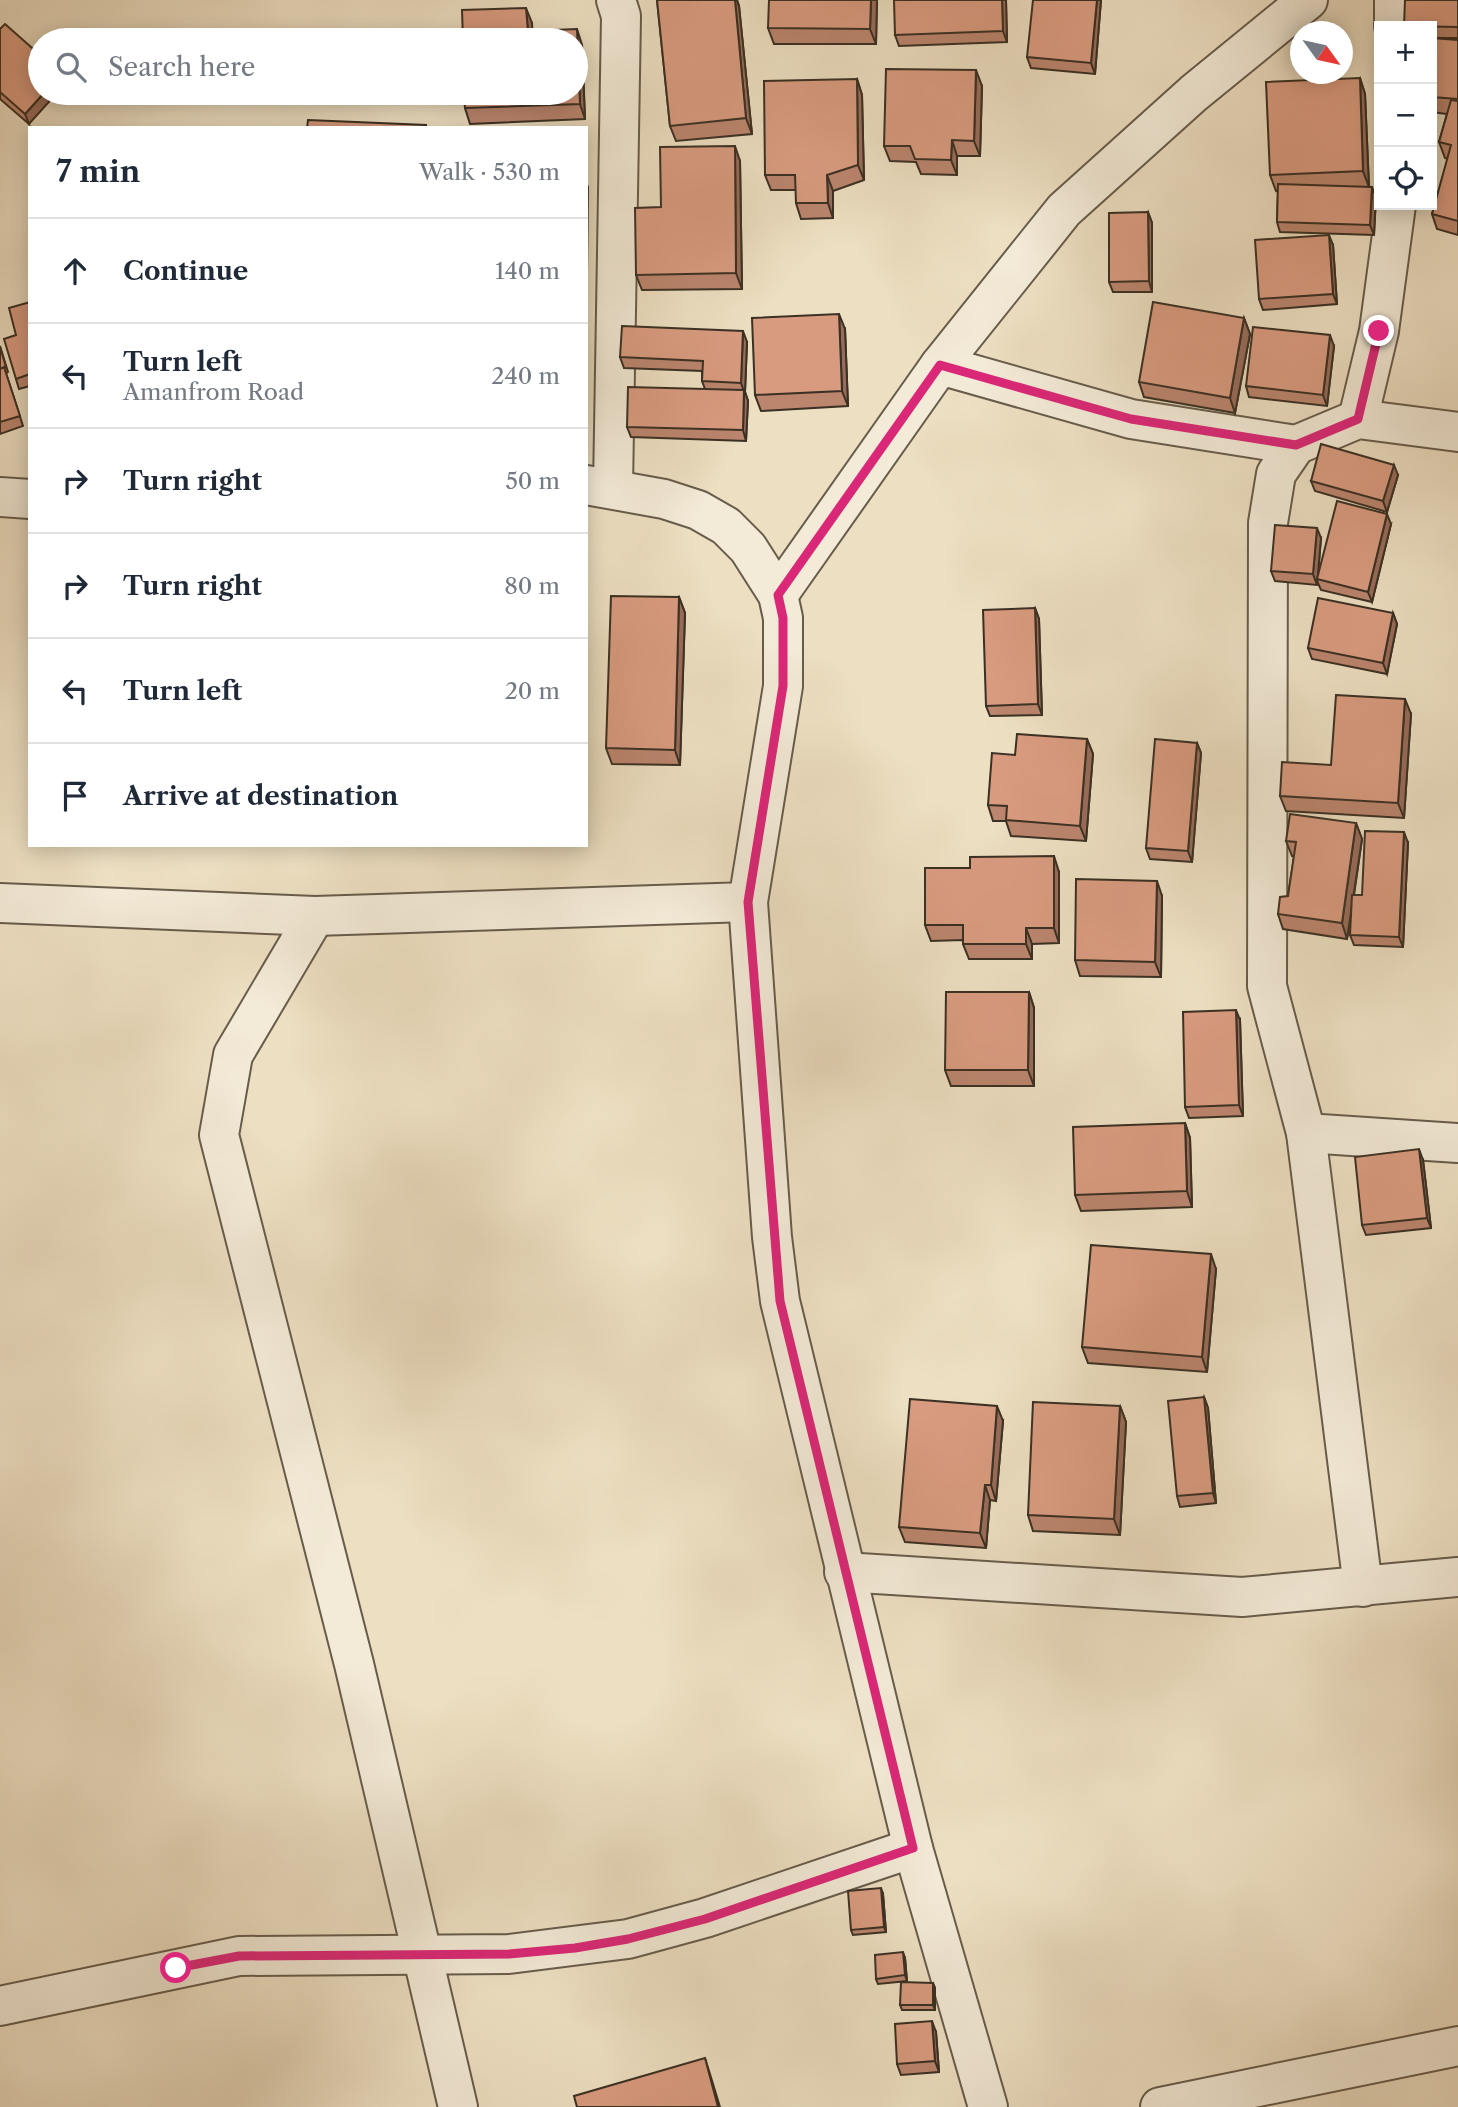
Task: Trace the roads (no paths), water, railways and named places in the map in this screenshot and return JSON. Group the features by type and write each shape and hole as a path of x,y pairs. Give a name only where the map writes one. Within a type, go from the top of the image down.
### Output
{"street":[{"path":"616,0 621,16 600,486 698,510 726,526 748,548 778,595 783,618 783,686 748,902 780,1301 913,1848 988,2107"},
{"path":"778,595 940,365 1064,210 1194,93 1308,0"},
{"path":"1394,0 1394,21"},
{"path":"1358,419 1379,331 1395,210"},
{"path":"940,365 1131,419 1296,445 1358,419 1458,432"},
{"path":"1296,445 1276,474 1268,523 1267,986 1306,1133 1363,1587"},
{"path":"0,497 28,499"},
{"path":"0,903 315,916 748,902"},
{"path":"315,916 233,1055 219,1135 354,1664 458,2107"},
{"path":"1306,1133 1458,1143"},
{"path":"844,1572 1242,1597 1458,1577"},
{"path":"0,2006 239,1956 509,1954 628,1939 705,1919 913,1848"},
{"path":"1160,2107 1458,2046"}]}
